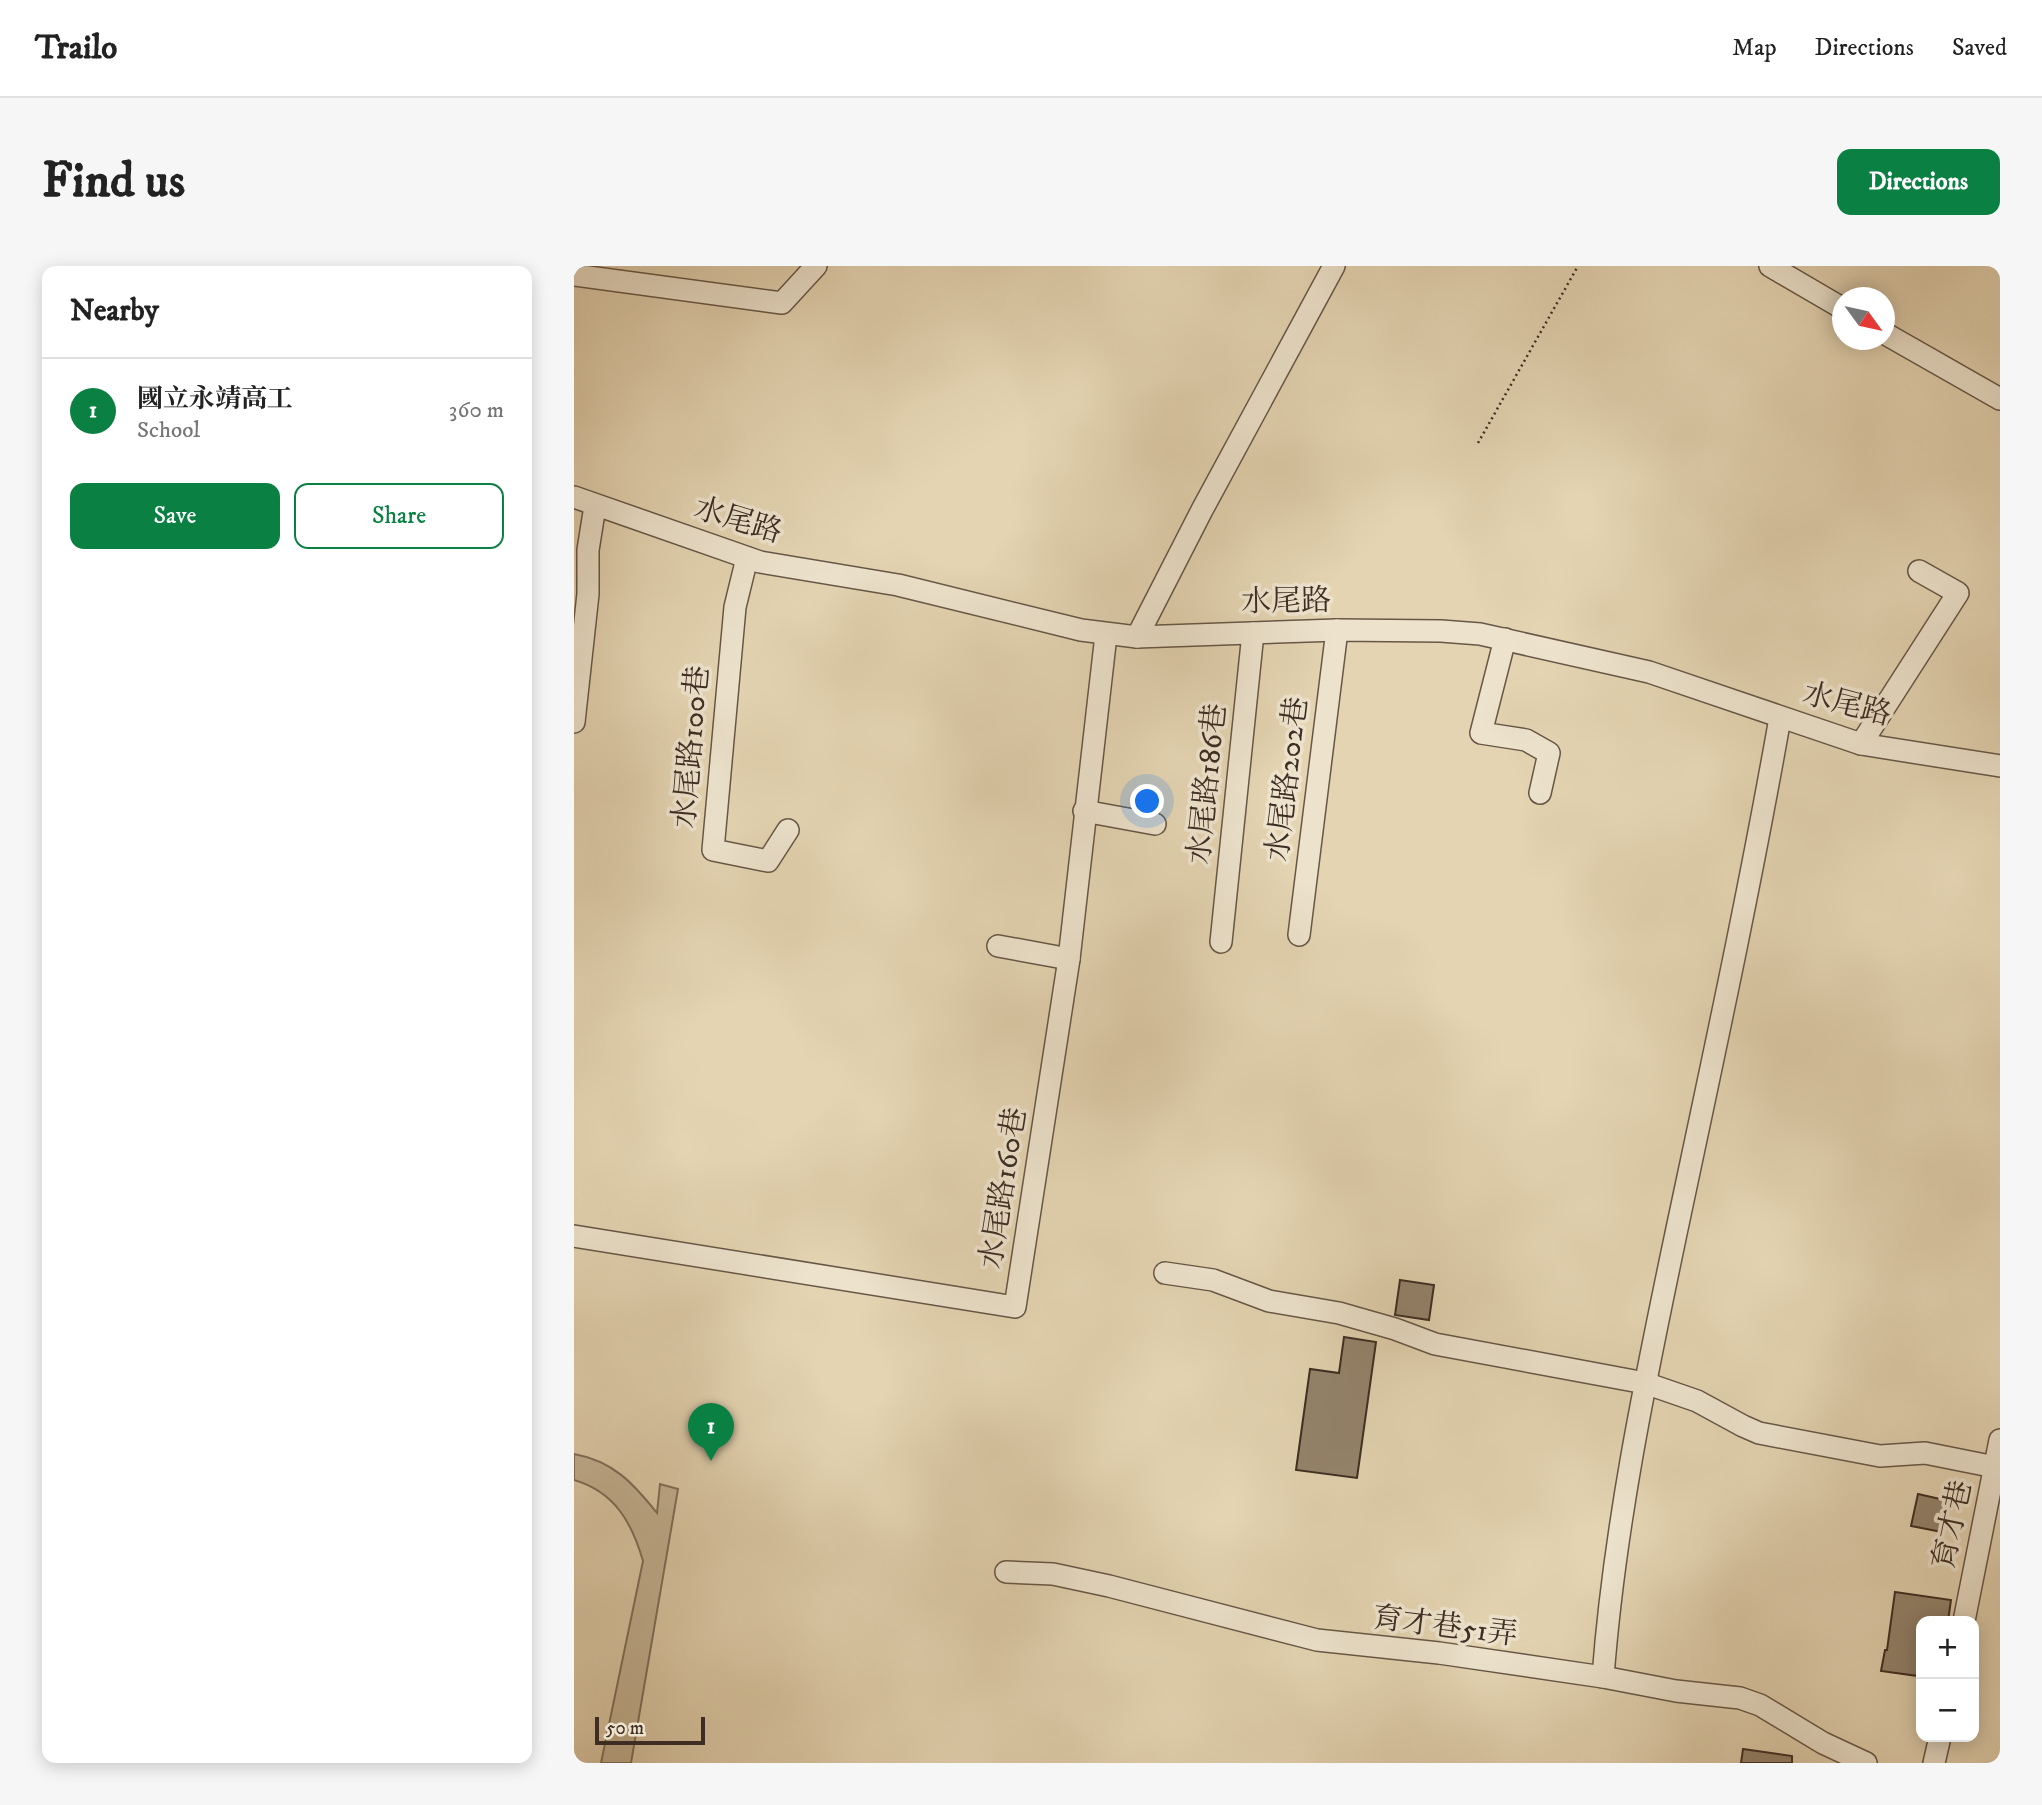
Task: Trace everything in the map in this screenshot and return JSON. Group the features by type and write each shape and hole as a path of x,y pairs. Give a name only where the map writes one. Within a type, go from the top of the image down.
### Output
{"street":[{"path":"574,275 603,272 782,303 816,266"},
{"path":"1138,637 1202,510 1334,266"},
{"path":"1770,266 1832,302"},
{"path":"1895,338 2000,399"},
{"name":"水尾路","path":"574,497 760,562 898,585 1107,635 1138,637 1337,630 1440,631 1505,639 1649,672 1861,744 2000,766"},
{"path":"574,722 588,594 588,550 595,506"},
{"name":"水尾路100巷","path":"747,558 735,607 713,850 768,861 788,830"},
{"path":"1861,744 1958,593 1919,570"},
{"name":"水尾路202巷","path":"1299,935 1337,630"},
{"name":"水尾路186巷","path":"1222,942 1253,633"},
{"name":"水尾路160巷","path":"574,1236 1015,1307 1069,959 1084,811 1107,635"},
{"path":"1505,639 1481,733 1526,740 1549,753 1540,793"},
{"path":"1603,1677 1608,1606 1645,1383 1761,824 1780,718"},
{"path":"1084,811 1155,824"},
{"path":"998,946 1069,959"},
{"path":"1165,1273 1213,1280 1269,1301 1339,1313 1435,1344 1645,1383 1697,1401 1759,1433 1880,1455 1998,1452"},
{"name":"育才巷","path":"1965,1616 1998,1452"},
{"name":"育才巷51弄","path":"1006,1572 1053,1574 1318,1640 1439,1653 1603,1677 1676,1692 1740,1698 1760,1705 1823,1743 1866,1763"},
{"path":"1934,1763 1939,1742"}],"path":[{"path":"1478,443 1578,266"}],"shaded area":[{"path":"574,1454 600,1462 621,1475 657,1513 660,1484 678,1489 631,1763 601,1763 643,1561 633,1534 620,1511 601,1492 574,1480"}],"building":[{"path":"1400,1280 1434,1285 1429,1320 1395,1315"},
{"path":"1344,1337 1376,1342 1357,1478 1296,1470 1310,1369 1339,1373"},
{"path":"1918,1494 1949,1501 1942,1532 1911,1526"},
{"path":"1895,1592 1951,1600 1949,1616 1916,1616 1916,1676 1881,1671 1887,1650"},
{"path":"1743,1749 1792,1756 1792,1763 1741,1763"}],"place":[{"name":"國立永靖高工","path":"711,1461"}]}
